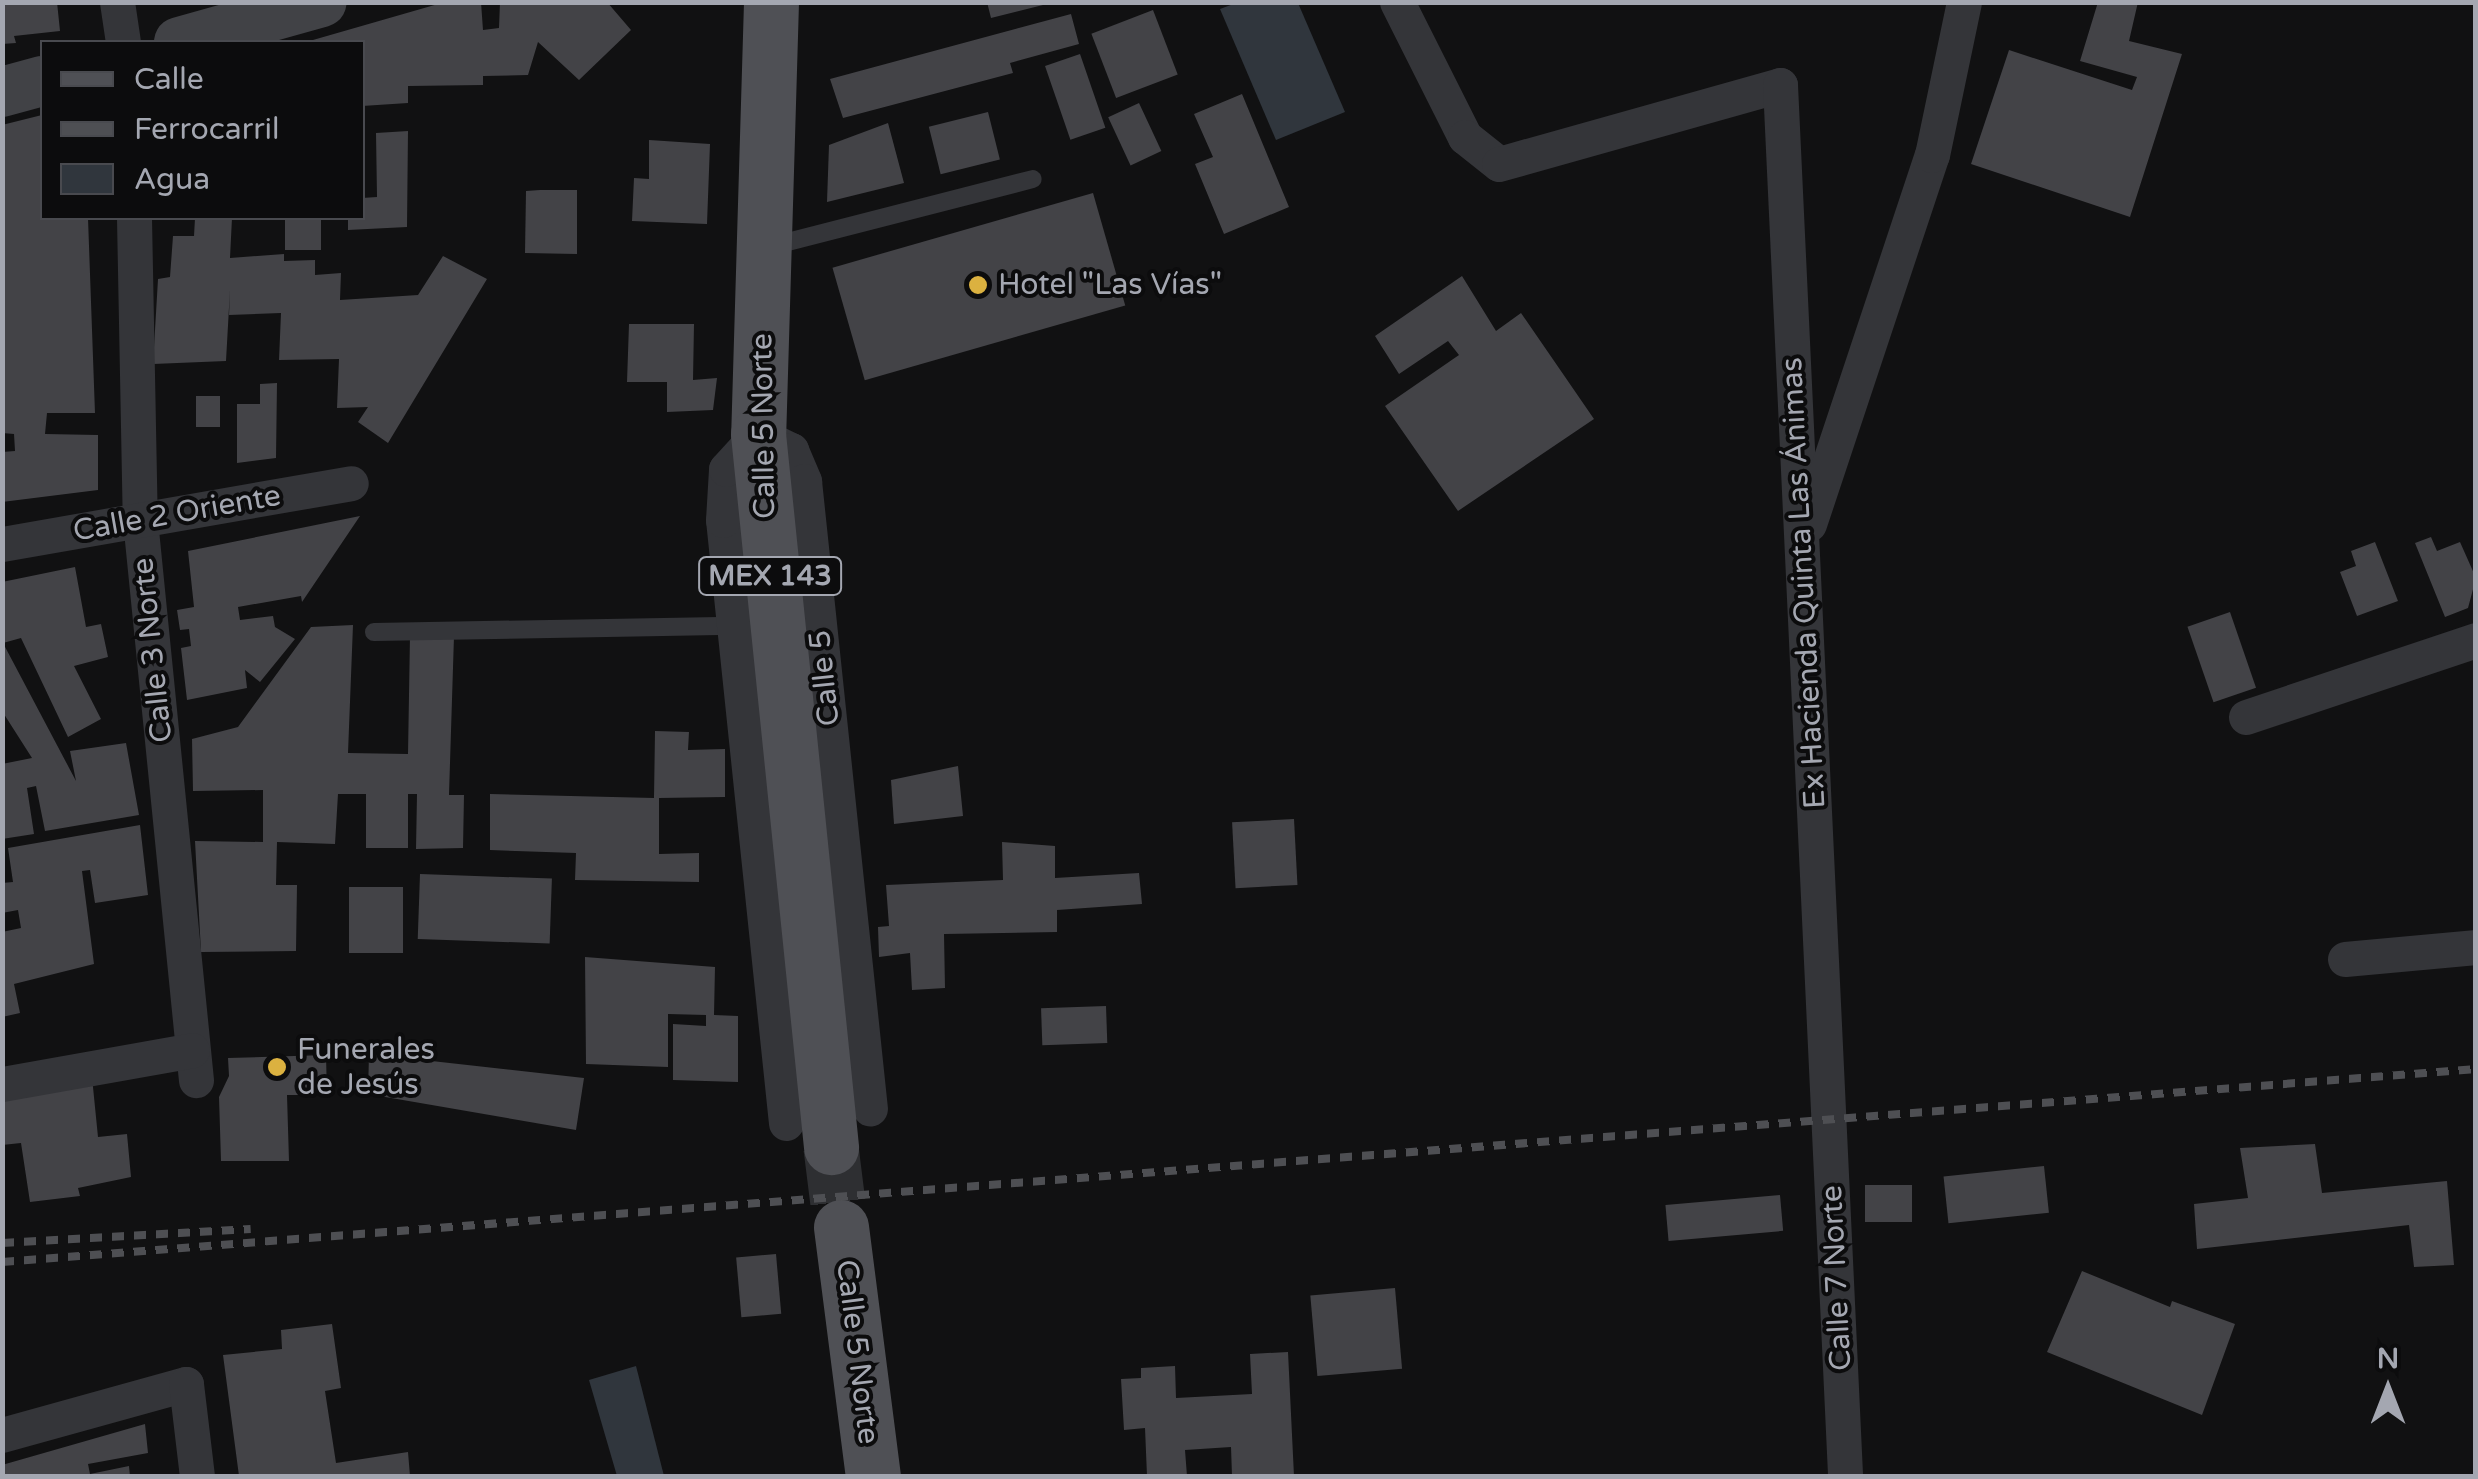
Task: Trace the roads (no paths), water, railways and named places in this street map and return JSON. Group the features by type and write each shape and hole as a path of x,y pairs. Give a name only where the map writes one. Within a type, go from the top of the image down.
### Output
{"main road":[{"name":"Calle 5 Norte","path":"771,2 767,247 758,434 808,1135"},
{"name":"Calle 5 Norte","path":"841,1227 873,1476"}],"street":[{"path":"117,2 123,40"},
{"path":"186,40 322,2"},
{"name":"Ex Hacienda Quinta Las Ánimas","path":"1397,2 1464,137 1499,164 1780,85 1828,1080"},
{"path":"1802,544 1932,155 1964,2"},
{"path":"2,92 40,81"},
{"name":"Calle 3 Norte","path":"2,1084 194,1066 140,520 134,220"},
{"path":"758,434 726,469 723,520 734,626 808,1135"},
{"name":"Calle 5","path":"758,434 791,450 804,481 870,1109"},
{"name":"Calle 2 Oriente","path":"2,544 352,483"},
{"path":"2246,716 2476,640"},
{"path":"2345,959 2476,947"},
{"name":"Calle 7 Norte","path":"1828,1080 1845,1476"},
{"path":"2,1435 186,1384 197,1476"}],"lane":[{"path":"767,247 1033,180"},
{"path":"374,632 734,626"}],"water":[{"path":"1236,3 1298,3 1345,112 1276,140 1220,9"},
{"path":"636,1366 664,1476 617,1476 589,1380"}],"tunnel":[{"path":"831,1147 841,1227"}],"railway":[{"path":"2,1262 2476,1069"},
{"path":"2,1243 251,1229"}],"place":[{"name":"Hotel \"Las Vías\"","path":"978,285"},
{"name":"Funerales de Jesús","path":"277,1067"}]}
